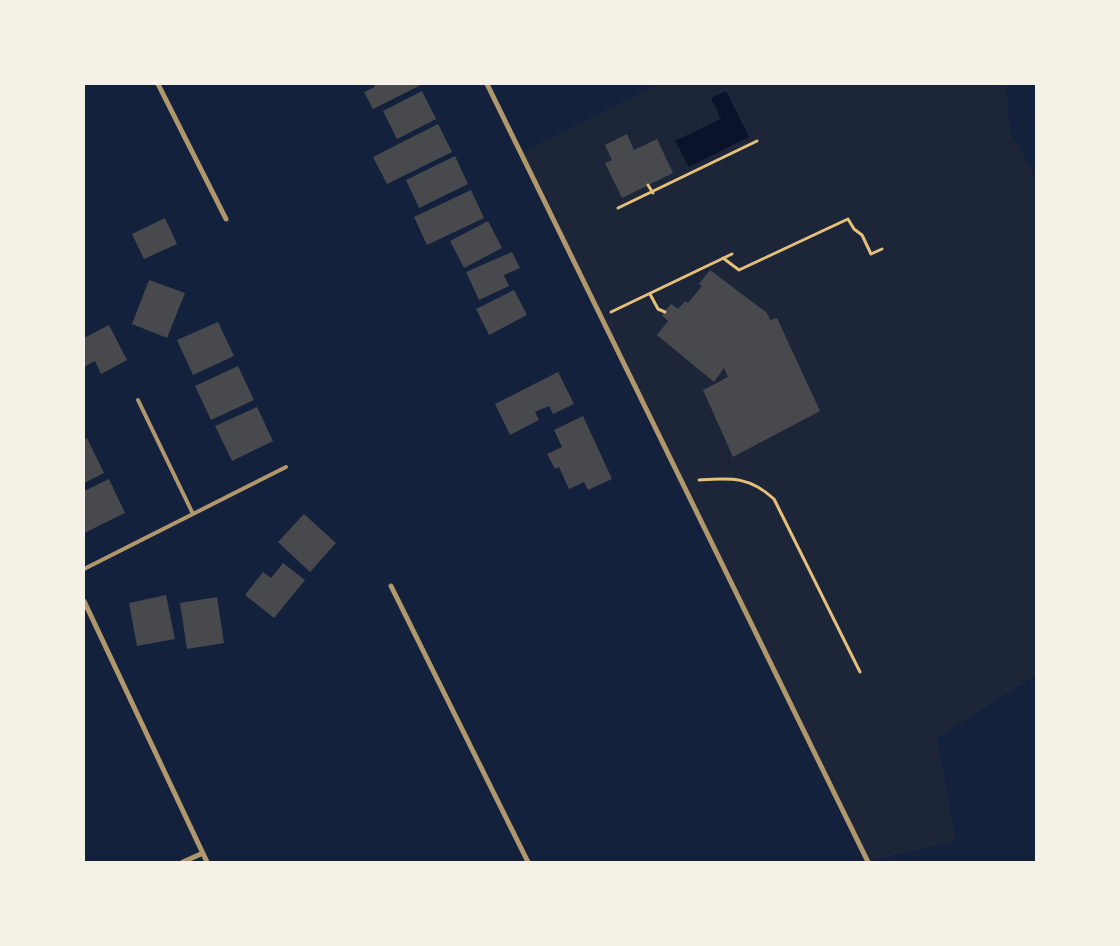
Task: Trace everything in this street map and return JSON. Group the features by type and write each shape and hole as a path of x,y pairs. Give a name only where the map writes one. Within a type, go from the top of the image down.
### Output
{"street":[{"path":"158,84 226,219"},
{"path":"487,84 868,862"},
{"path":"391,586 528,862"},
{"path":"84,600 207,862"},
{"path":"183,862 203,852"}],"lane":[{"path":"138,400 193,514"},
{"path":"84,569 286,467"}],"path":[{"path":"618,208 653,193 757,141"},
{"path":"648,185 653,193"},
{"path":"723,258 739,270 848,219 854,229 862,235 871,254 882,249"},
{"path":"601,317 732,254"},
{"path":"650,294 658,309 665,312"},
{"path":"699,480 739,478 758,486 774,499 860,672"}],"shaded area":[{"path":"659,84 1006,84 1010,131 1036,179 1036,675 937,738 956,841 868,861 521,153"},
{"path":"726,91 749,137 689,167 675,141 721,119 711,98"}],"building":[{"path":"373,84 418,84 419,86 373,109 364,92 375,87"},
{"path":"422,91 436,119 397,139 383,111"},
{"path":"438,124 452,152 387,184 373,157"},
{"path":"627,134 634,150 657,139 673,173 622,198 605,163 612,160 605,145"},
{"path":"455,156 468,184 419,208 406,180"},
{"path":"471,190 484,218 427,245 414,217"},
{"path":"165,218 177,244 144,259 132,234"},
{"path":"488,221 502,248 464,268 450,241"},
{"path":"512,252 520,268 504,275 509,286 479,300 466,272"},
{"path":"710,270 767,313 770,320 777,318 820,411 733,457 703,390 728,377 724,368 714,382 657,335 668,321 662,315 671,304 678,309 685,301 688,303 702,286 699,284"},
{"path":"149,280 185,293 167,338 132,324"},
{"path":"514,290 527,315 489,335 476,309"},
{"path":"218,322 234,356 193,375 177,340"},
{"path":"109,325 127,360 101,374 95,361 84,367 84,338"},
{"path":"238,366 254,400 211,420 195,386"},
{"path":"558,372 574,404 553,414 549,406 535,412 539,420 510,435 495,404"},
{"path":"257,407 273,441 232,461 215,426"},
{"path":"583,416 612,479 588,490 584,482 569,489 559,467 555,469 547,454 562,447 554,430"},
{"path":"87,438 104,473 84,483 84,440"},
{"path":"109,479 125,513 84,533 84,491"},
{"path":"304,514 336,543 310,572 278,542"},
{"path":"283,563 305,580 274,618 245,595 263,572 271,578"},
{"path":"166,595 175,639 137,646 129,603"},
{"path":"217,597 224,643 187,649 180,603"}]}
